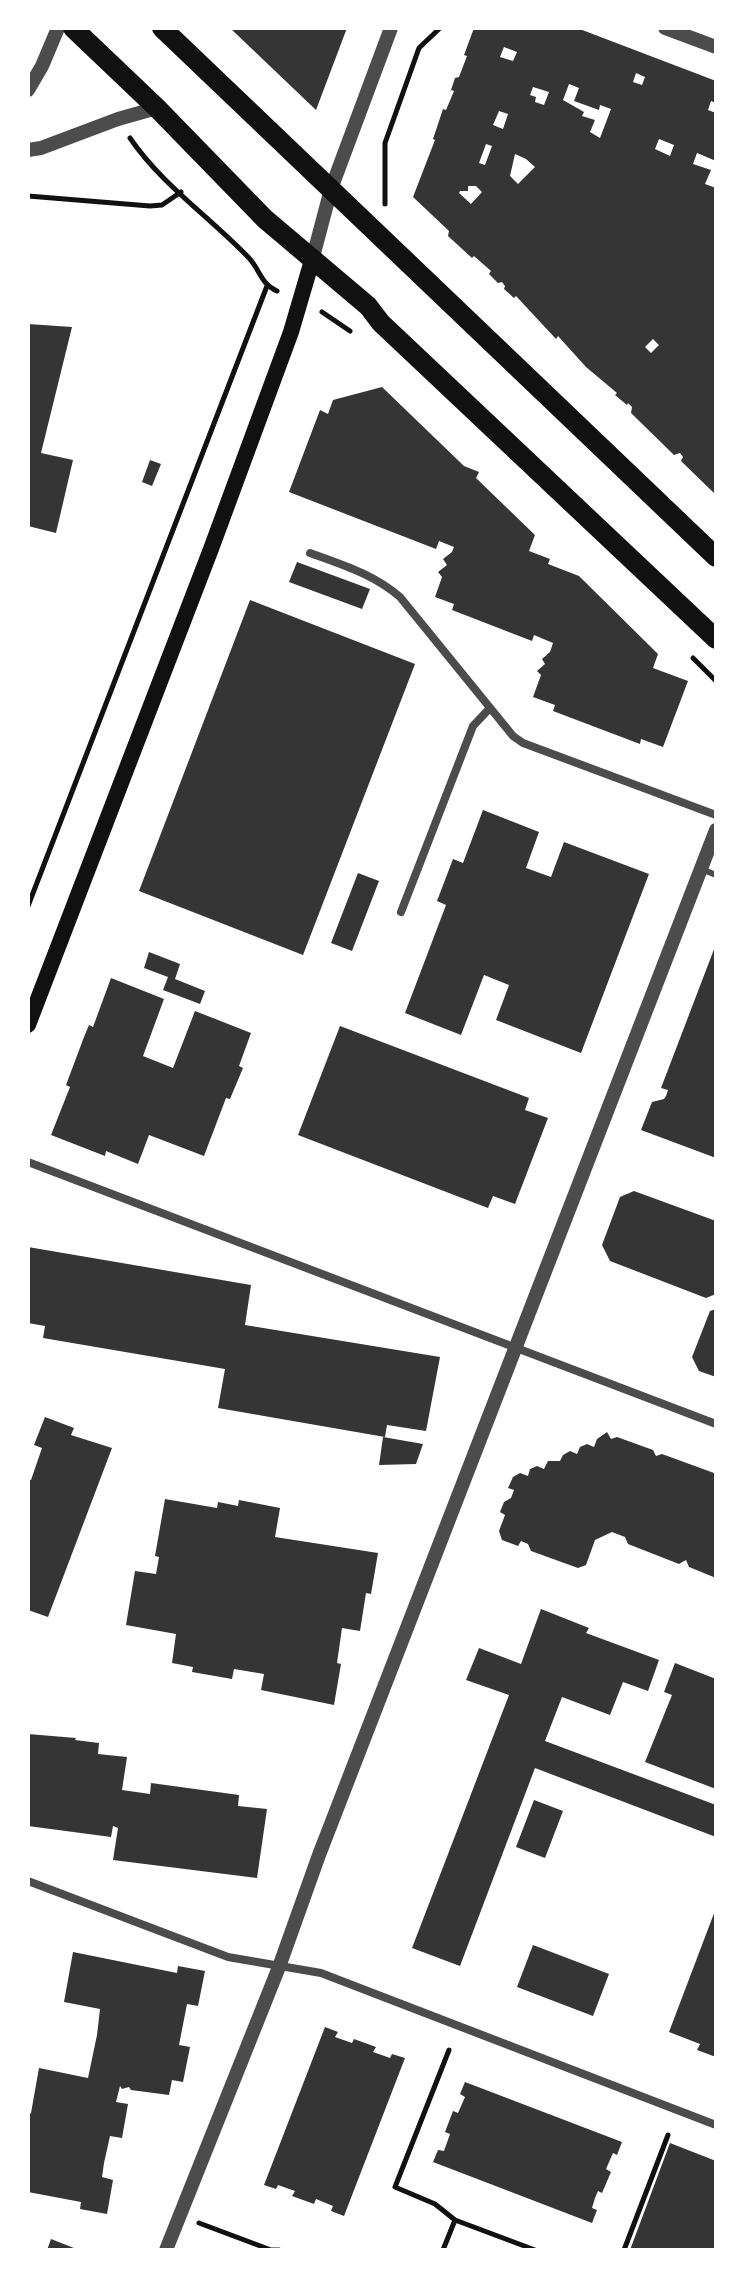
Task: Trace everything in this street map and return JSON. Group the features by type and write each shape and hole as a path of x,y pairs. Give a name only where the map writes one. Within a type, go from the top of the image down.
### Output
{"main road":[{"path":"73,28 157,108 265,219 368,306 381,323 716,639"},
{"path":"162,28 716,557"},
{"path":"28,1025 217,534 291,332 313,257"}],"street":[{"path":"28,90 58,28"},
{"path":"313,257 331,189 391,28"},
{"path":"665,28 716,47"},
{"path":"28,150 157,108"},
{"path":"310,553 365,573 400,597 513,736 523,743 716,815"},
{"path":"401,912 473,726 490,708"},
{"path":"166,2250 279,1967 319,1855 716,830"},
{"path":"28,1162 716,1424"},
{"path":"28,1881 228,1957 321,1973 716,2125"}],"lane":[{"path":"701,869 716,875"}],"path":[{"path":"385,202 385,143 419,48 440,28"},
{"path":"28,196 150,206 162,205 181,192 253,261 267,286 276,291"},
{"path":"28,906 267,286"},
{"path":"326,314 357,335"},
{"path":"449,2050 395,2187 435,2204 455,2220 535,2250"},
{"path":"624,2250 668,2135"},
{"path":"179,2216 271,2250 279,2250"},
{"path":"443,2250 455,2220"}],"building":[{"path":"230,28 347,28 316,110"},
{"path":"474,28 577,28 716,81 716,103 711,101 708,110 716,113 716,161 697,153 693,164 711,170 705,184 716,188 716,495 681,461 683,457 680,453 674,455 631,413 632,407 628,403 615,395 617,393 586,367 558,336 556,339 516,296 514,298 504,289 502,282 498,283 489,274 491,271 448,236 449,231 413,197 435,140 443,109 446,110 454,91 451,90 455,78 459,77 467,56 464,55","holes":["504,47 517,52 513,61 500,57","636,73 645,77 642,85 633,82","569,84 579,88 574,101 599,110 600,105 611,109 600,138 590,132 595,120 582,116 584,112 563,100","533,87 549,92 544,105 535,102 536,97 530,95","499,111 508,114 503,129 493,125","659,139 674,145 670,156 655,149","486,144 492,146 485,165 479,163","515,154 535,167 518,184 510,176","468,186 476,186 482,192 471,204 459,193 468,191","653,339 659,345 651,353 645,347"]},
{"path":"28,324 72,327 41,453 73,460 56,533 28,526"},
{"path":"382,387 464,466 479,472 476,478 535,535 529,551 550,559 548,564 579,576 658,654 653,668 688,681 663,747 641,739 640,744 553,711 555,705 533,697 541,675 537,671 545,664 542,659 550,652 553,643 534,635 532,641 452,610 454,604 435,597 442,577 438,572 447,565 443,559 454,547 439,541 436,549 289,492 320,410 328,414 333,400"},
{"path":"150,460 161,464 152,486 142,482"},
{"path":"297,562 370,589 362,609 289,582"},
{"path":"250,600 415,664 303,955 139,891"},
{"path":"483,810 539,832 526,868 551,877 564,842 649,874 581,1053 496,1020 509,985 484,975 461,1035 405,1013 446,905 437,901 453,859 463,863"},
{"path":"358,873 379,881 352,951 331,943"},
{"path":"716,944 716,1158 641,1130 652,1102 666,1096 668,1090 661,1088"},
{"path":"149,952 180,964 175,979 205,991 200,1004 163,990 168,977 144,968"},
{"path":"111,978 164,999 143,1056 173,1068 195,1011 251,1033 239,1066 243,1068 230,1099 226,1098 204,1156 149,1135 138,1164 106,1151 105,1156 51,1135 70,1087 66,1085 84,1037 89,1025 93,1027"},
{"path":"340,1026 529,1098 525,1110 548,1118 515,1204 493,1196 488,1208 298,1135"},
{"path":"634,1191 716,1221 716,1294 706,1298 610,1261 602,1245 620,1197"},
{"path":"28,1247 251,1285 245,1325 440,1357 426,1431 387,1425 385,1437 218,1408 225,1369 43,1338 45,1326 28,1323"},
{"path":"716,1309 716,1377 699,1371 692,1357 710,1311"},
{"path":"45,1417 74,1428 71,1435 112,1448 48,1617 28,1610 28,1479 31,1480 42,1448 34,1445"},
{"path":"607,1432 611,1439 617,1437 653,1450 656,1456 662,1454 714,1473 716,1578 689,1567 686,1560 679,1564 628,1544 625,1537 612,1532 595,1540 586,1565 578,1568 531,1551 528,1544 521,1541 518,1546 502,1540 499,1531 505,1515 500,1512 514,1490 508,1488 513,1477 520,1473 528,1476 530,1469 537,1466 544,1469 548,1461 560,1461 570,1451 577,1454 580,1447 587,1444 594,1447 597,1439"},
{"path":"383,1437 423,1444 416,1464 379,1465"},
{"path":"165,1499 217,1508 218,1502 238,1506 239,1500 280,1508 275,1537 378,1553 371,1594 366,1593 360,1631 342,1628 337,1663 341,1664 334,1705 261,1690 264,1674 234,1669 232,1679 192,1672 193,1667 172,1663 176,1634 126,1625 135,1571 156,1574 159,1557 155,1556"},
{"path":"541,1609 589,1628 586,1633 659,1660 648,1691 623,1682 610,1715 562,1697 545,1741 716,1805 716,1837 535,1768 460,1966 412,1948 509,1695 466,1680 479,1648 521,1664"},
{"path":"675,1663 716,1679 716,1789 645,1762 672,1695 664,1692"},
{"path":"28,1734 99,1743 98,1754 127,1757 122,1790 150,1794 151,1783 239,1795 238,1806 267,1809 257,1878 113,1860 118,1828 113,1826 111,1837 28,1826"},
{"path":"534,1800 563,1811 545,1858 516,1847"},
{"path":"716,1908 716,2057 697,2050 700,2044 669,2032"},
{"path":"533,1945 609,1974 593,2016 517,1987"},
{"path":"73,1952 177,1973 178,1966 205,1971 198,2006 187,2004 179,2045 190,2047 183,2082 172,2080 169,2095 131,2090 129,2087 122,2089 120,2086 116,2102 128,2104 122,2138 110,2136 104,2163 102,2177 113,2180 107,2214 80,2209 81,2202 28,2192 28,2115 31,2113 39,2068 88,2078 97,2035 100,2009 64,2002"},
{"path":"325,2027 338,2032 335,2037 352,2043 354,2039 376,2047 373,2052 390,2058 392,2054 405,2058 344,2216 331,2211 333,2206 316,2199 314,2204 292,2196 295,2191 278,2185 276,2189 264,2185"},
{"path":"465,2082 622,2142 606,2169 611,2172 602,2193 598,2191 595,2198 592,2208 597,2210 592,2223 433,2162 438,2150 444,2151 450,2134 445,2132 453,2111 458,2113 465,2097 460,2094"},
{"path":"670,2143 716,2161 716,2250 630,2250"},
{"path":"51,2239 79,2250 47,2250"}]}
